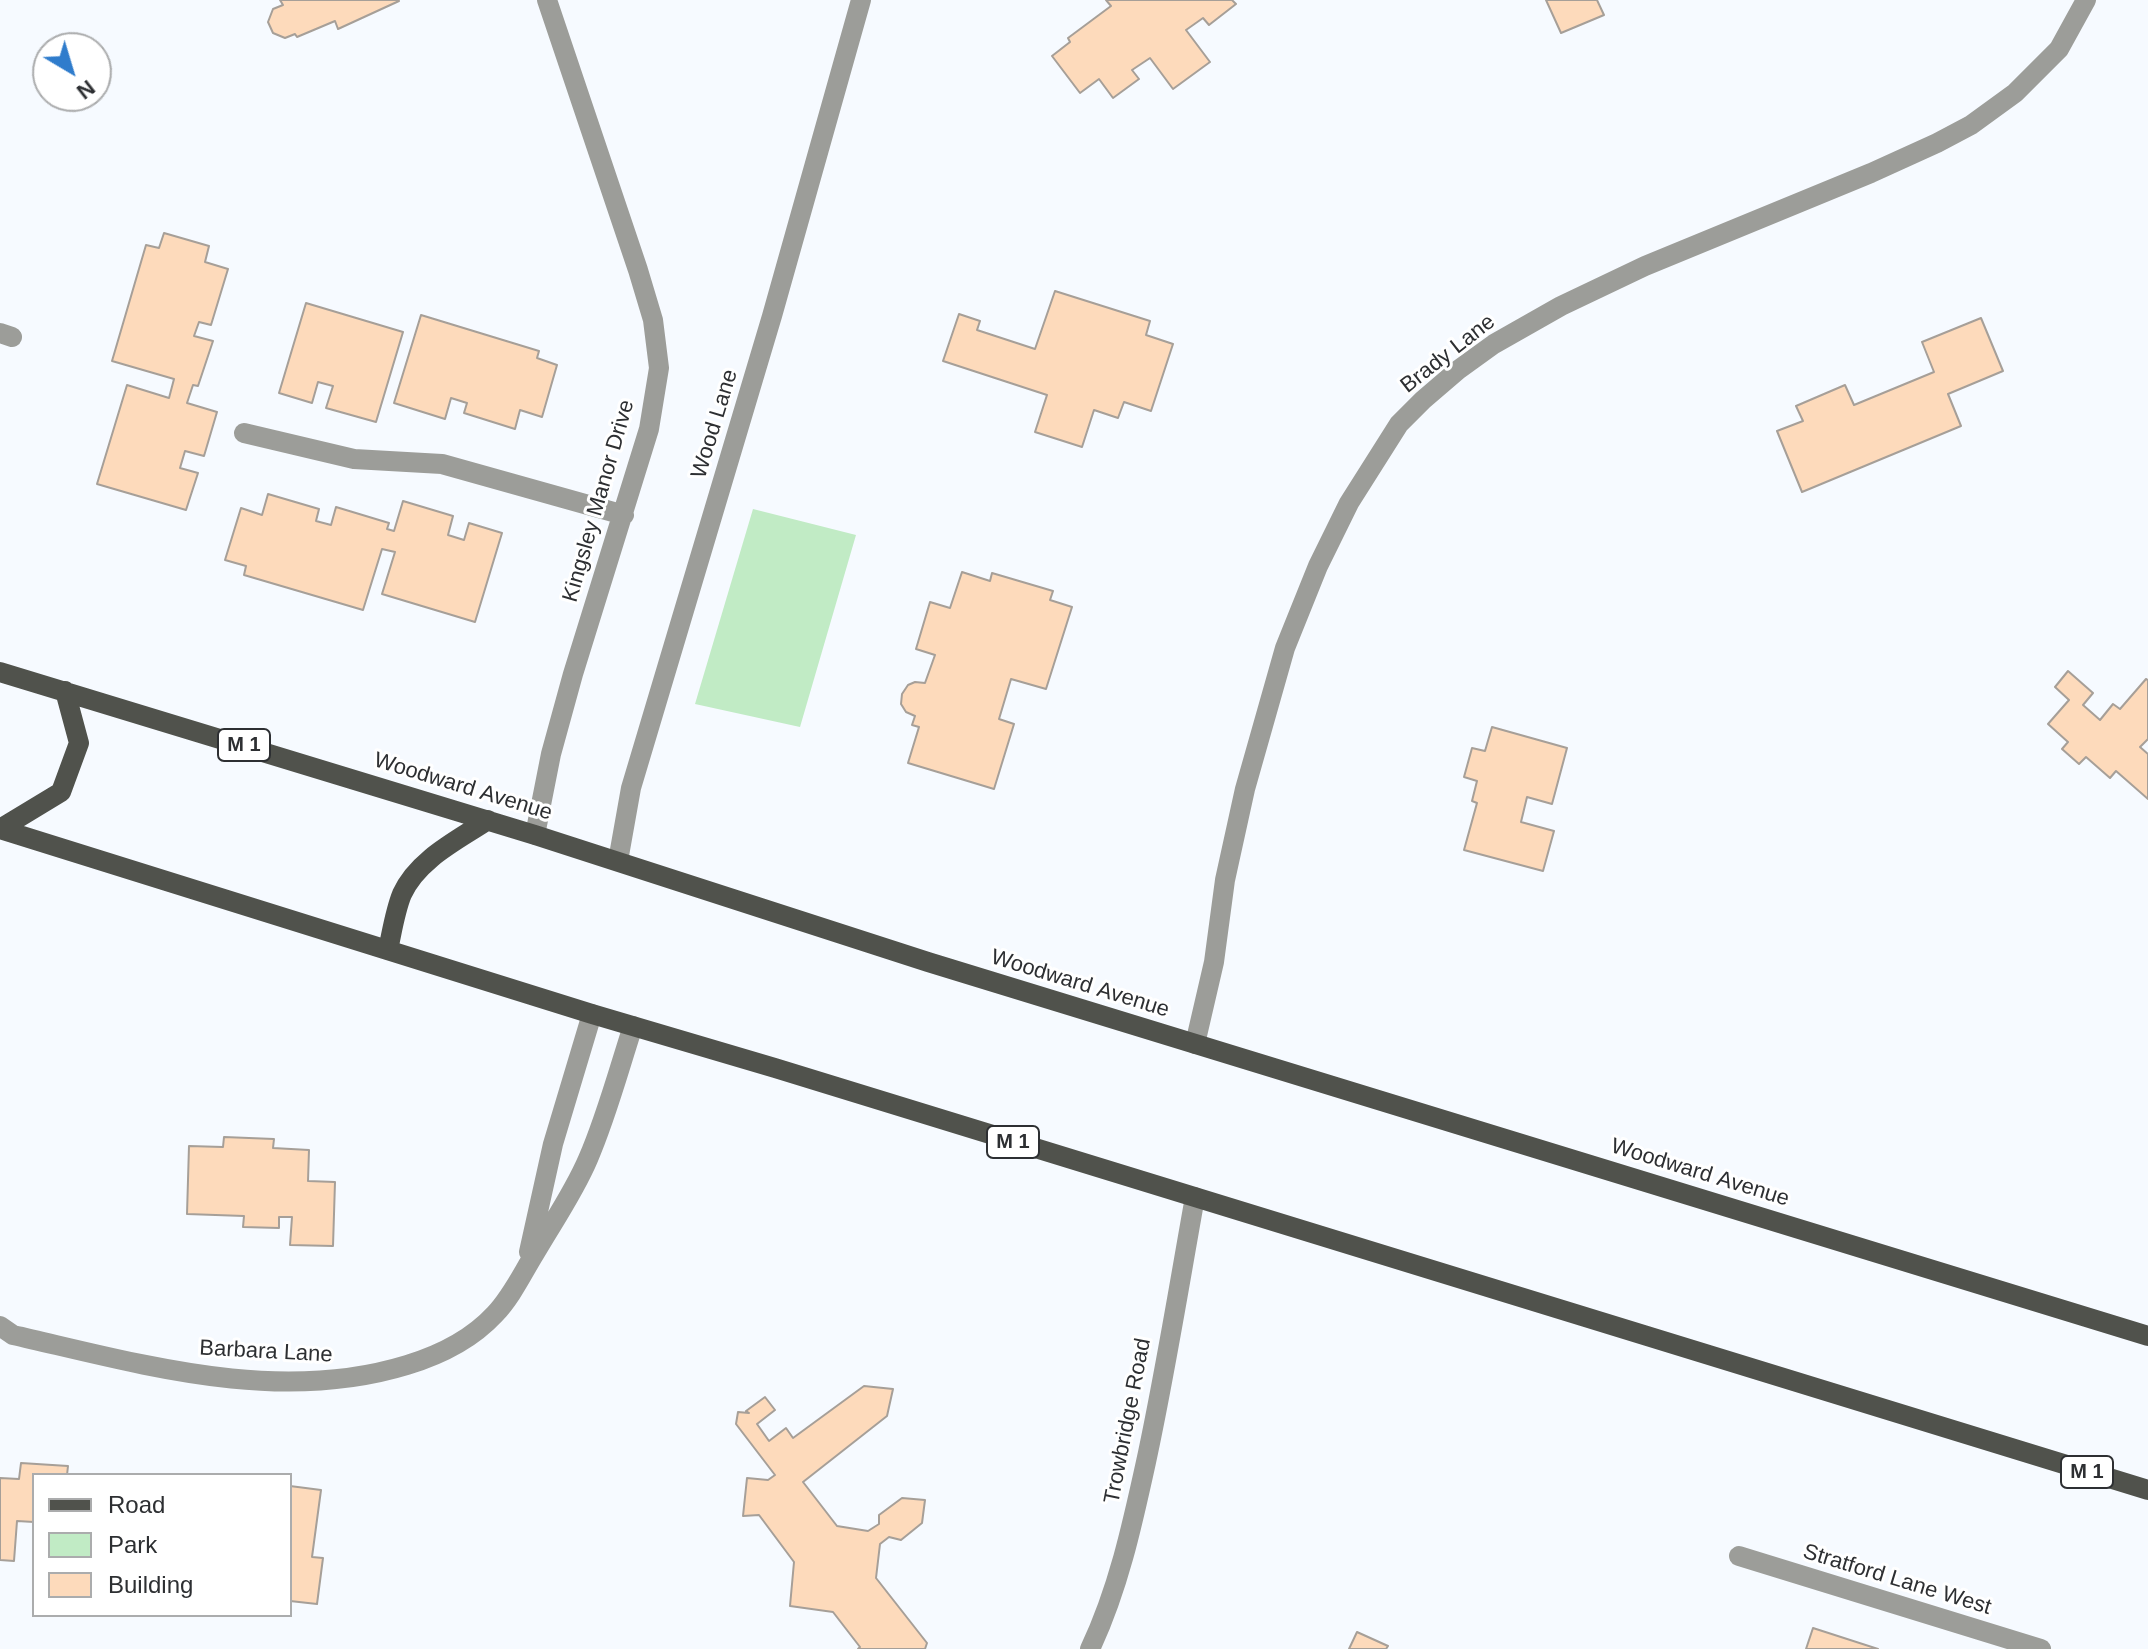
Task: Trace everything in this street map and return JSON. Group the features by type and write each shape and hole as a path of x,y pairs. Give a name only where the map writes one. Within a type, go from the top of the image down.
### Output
{"main road":[{"name":"Woodward Avenue","path":"0,672 488,820 928,962 2148,1336"},
{"path":"0,829 61,792 79,743 65,691"},
{"path":"388,950 402,894 419,869 488,820"},
{"name":"M 1","path":"0,829 592,1014 2148,1490"}],"street":[{"name":"Kingsley Manor Drive","path":"535,835 551,754 649,429 659,368 653,320 638,270 547,0"},
{"name":"Wood Lane","path":"618,861 631,788 772,316 861,0"},
{"name":"Brady Lane","path":"1195,1044 1214,962 1225,880 1245,789 1285,648 1318,566 1349,503 1399,424 1470,361 1561,306 1645,266 1871,173 1971,125 2015,93 2059,49 2086,0"},
{"path":"244,433 354,459 442,464 624,515"},
{"name":"Barbara Lane","path":"526,1268 553,1144 592,1014"},
{"name":"Barbara Lane","path":"4,1333 138,1364 208,1376 295,1382 347,1379 390,1371 446,1350 480,1329 506,1301 578,1180 590,1156 633,1026"},
{"name":"Trowbridge Road","path":"1090,1649 1113,1592 1130,1536 1153,1430 1195,1197"},
{"name":"Stratford Lane West","path":"1739,1556 2041,1649"}],"green space":[{"path":"753,509 856,535 800,727 695,704"}],"building":[{"path":"280,0 399,1 338,29 335,21 297,37 295,34 285,38 273,33 268,22 273,9 283,5"},
{"path":"1106,0 1232,0 1236,4 1209,25 1203,18 1186,30 1210,62 1173,89 1150,58 1132,70 1139,79 1113,98 1099,79 1080,93 1052,56 1070,42 1068,38 1111,6"},
{"path":"1546,0 1597,0 1604,15 1561,33"},
{"path":"164,233 209,246 205,262 228,269 211,325 199,322 194,336 213,341 198,386 193,385 187,403 217,412 204,456 185,451 180,468 198,473 186,510 97,484 127,385 169,398 174,379 112,361 146,245 159,248"},
{"path":"1055,291 1150,321 1146,335 1173,344 1151,411 1124,402 1118,418 1094,410 1082,447 1035,432 1047,395 943,361 959,314 980,321 977,330 1035,349"},
{"path":"306,303 403,332 376,422 326,408 333,386 318,382 312,403 279,393"},
{"path":"421,315 539,351 537,358 557,365 542,417 520,410 515,429 464,413 467,403 451,398 445,419 394,403"},
{"path":"1981,318 2003,371 1948,394 1961,426 1802,492 1777,431 1803,421 1796,406 1845,385 1854,405 1934,372 1922,342"},
{"path":"268,494 319,509 316,521 331,525 336,507 389,523 387,529 394,531 403,501 453,516 448,535 464,540 469,523 502,533 475,622 382,594 395,552 382,549 363,610 244,575 246,566 225,560 241,508 262,515"},
{"path":"962,572 990,581 992,573 1053,591 1050,600 1072,607 1046,689 1011,679 999,719 1014,724 994,789 908,763 919,727 912,725 915,716 906,712 901,704 902,694 908,685 925,683 935,655 916,649 930,602 950,608"},
{"path":"2068,671 2093,693 2083,705 2100,720 2113,704 2120,709 2148,680 2148,739 2140,747 2148,754 2148,799 2116,771 2110,778 2086,757 2079,764 2062,749 2068,742 2048,724 2069,700 2055,687"},
{"path":"1492,727 1567,748 1552,804 1527,797 1521,822 1554,831 1543,871 1464,850 1477,803 1472,801 1477,781 1464,777 1472,748 1485,751"},
{"path":"224,1137 274,1139 273,1148 309,1150 308,1181 335,1182 333,1246 290,1245 292,1217 279,1217 279,1228 243,1227 244,1216 187,1214 189,1146 223,1147"},
{"path":"864,1386 893,1389 887,1416 803,1482 837,1526 868,1531 879,1524 879,1515 902,1498 925,1500 922,1523 901,1540 889,1537 880,1544 876,1578 927,1643 925,1649 858,1649 860,1647 833,1612 790,1606 794,1562 759,1515 743,1516 747,1478 768,1480 775,1475 736,1424 738,1412 749,1413 746,1411 765,1397 775,1410 757,1424 769,1441 786,1428 793,1438"},
{"path":"21,1463 68,1466 67,1473 32,1473 32,1522 17,1521 14,1561 0,1560 0,1478 19,1479"},
{"path":"292,1486 321,1490 312,1557 323,1558 317,1604 292,1601"},
{"path":"1813,1628 1878,1649 1806,1649"},
{"path":"1357,1632 1388,1646 1386,1649 1349,1649"}]}
